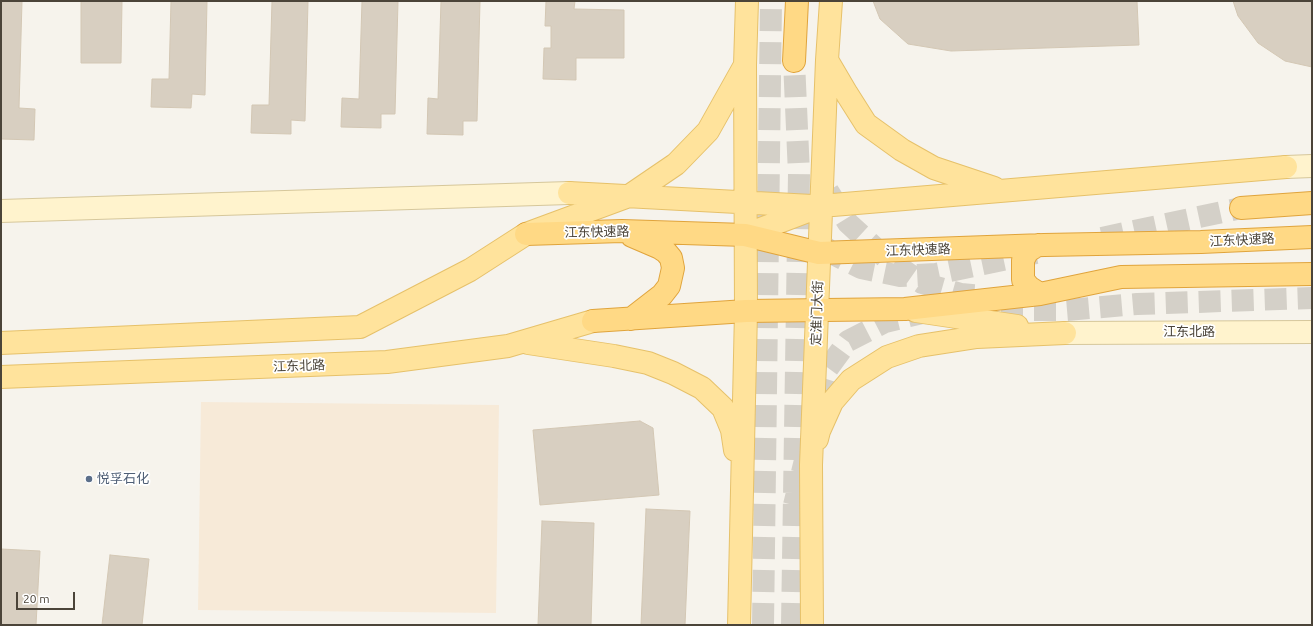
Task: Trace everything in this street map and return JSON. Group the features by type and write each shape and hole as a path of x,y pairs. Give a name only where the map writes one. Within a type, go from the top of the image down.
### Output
{"highway":[{"path":"794,61 797,1"},
{"path":"1241,208 1312,203"},
{"path":"622,231 666,252 671,258 673,268 669,286 662,295 631,319"},
{"name":"江东快速路","path":"526,234 622,231 745,235 819,254 1038,245 1201,242 1312,237"},
{"path":"1038,245 1028,251 1022,260 1023,280 1029,287 1040,294"},
{"path":"593,321 746,311 905,309 1040,294 1121,277 1312,274"}],"main road":[{"path":"739,625 746,311 745,66 747,1"},
{"name":"定淮门大街","path":"812,625 811,465 827,60 831,1"},
{"path":"827,60 866,124 902,150 934,168 1003,191"},
{"path":"1,344 360,327 470,270 526,234 629,196 676,164 708,131 745,66"},
{"path":"1,211 569,193 821,206 1312,166"},
{"path":"745,235 821,206"},
{"path":"905,309 1065,333"},
{"name":"江东北路","path":"1,377 387,362 508,346 593,321"},
{"name":"江东北路","path":"1065,333 1312,332"},
{"path":"811,465 818,431 832,402 851,380 887,357 919,346 977,337 1065,333"},
{"path":"521,342 614,356 648,363 673,373 702,388 723,408 732,430 742,501"}],"shaded area":[{"path":"201,402 499,405 496,613 198,610"}],"building":[{"path":"1,1 22,1 19,108 35,109 34,140 1,139"},
{"path":"81,1 122,1 121,63 81,63"},
{"path":"171,1 207,1 205,95 192,94 191,108 151,107 152,79 169,79"},
{"path":"272,1 308,1 305,121 291,120 291,134 251,133 252,105 269,105"},
{"path":"362,1 398,1 395,114 381,114 381,128 341,127 342,98 359,99"},
{"path":"441,1 480,1 477,121 463,121 463,135 427,134 428,98 438,99"},
{"path":"546,1 575,1 574,9 624,10 624,58 576,58 576,80 543,79 544,48 551,48 551,26 545,26"},
{"path":"873,1 1137,1 1139,45 951,51 908,44 880,19"},
{"path":"1233,1 1312,1 1312,67 1285,61 1258,43 1238,16"},
{"path":"640,421 653,428 659,495 540,505 533,430"},
{"path":"646,509 690,511 685,625 641,625"},
{"path":"542,521 594,523 591,625 538,625"},
{"path":"1,549 40,551 36,625 1,625"},
{"path":"110,555 149,559 142,625 102,625"}],"tunnel":[{"path":"763,625 771,1"},
{"path":"792,625 799,174 794,61"},
{"path":"828,191 848,223 886,258 922,283 961,294 985,296"},
{"path":"1102,238 1241,208"},
{"path":"825,247 833,254 861,268 900,276 936,274 1041,252"},
{"path":"968,310 1067,310 1137,304 1312,298"},
{"path":"817,399 826,371 848,341 885,322 922,313"},
{"path":"794,505 807,452"}],"place":[{"name":"悦孚石化","path":"89,479"}]}
